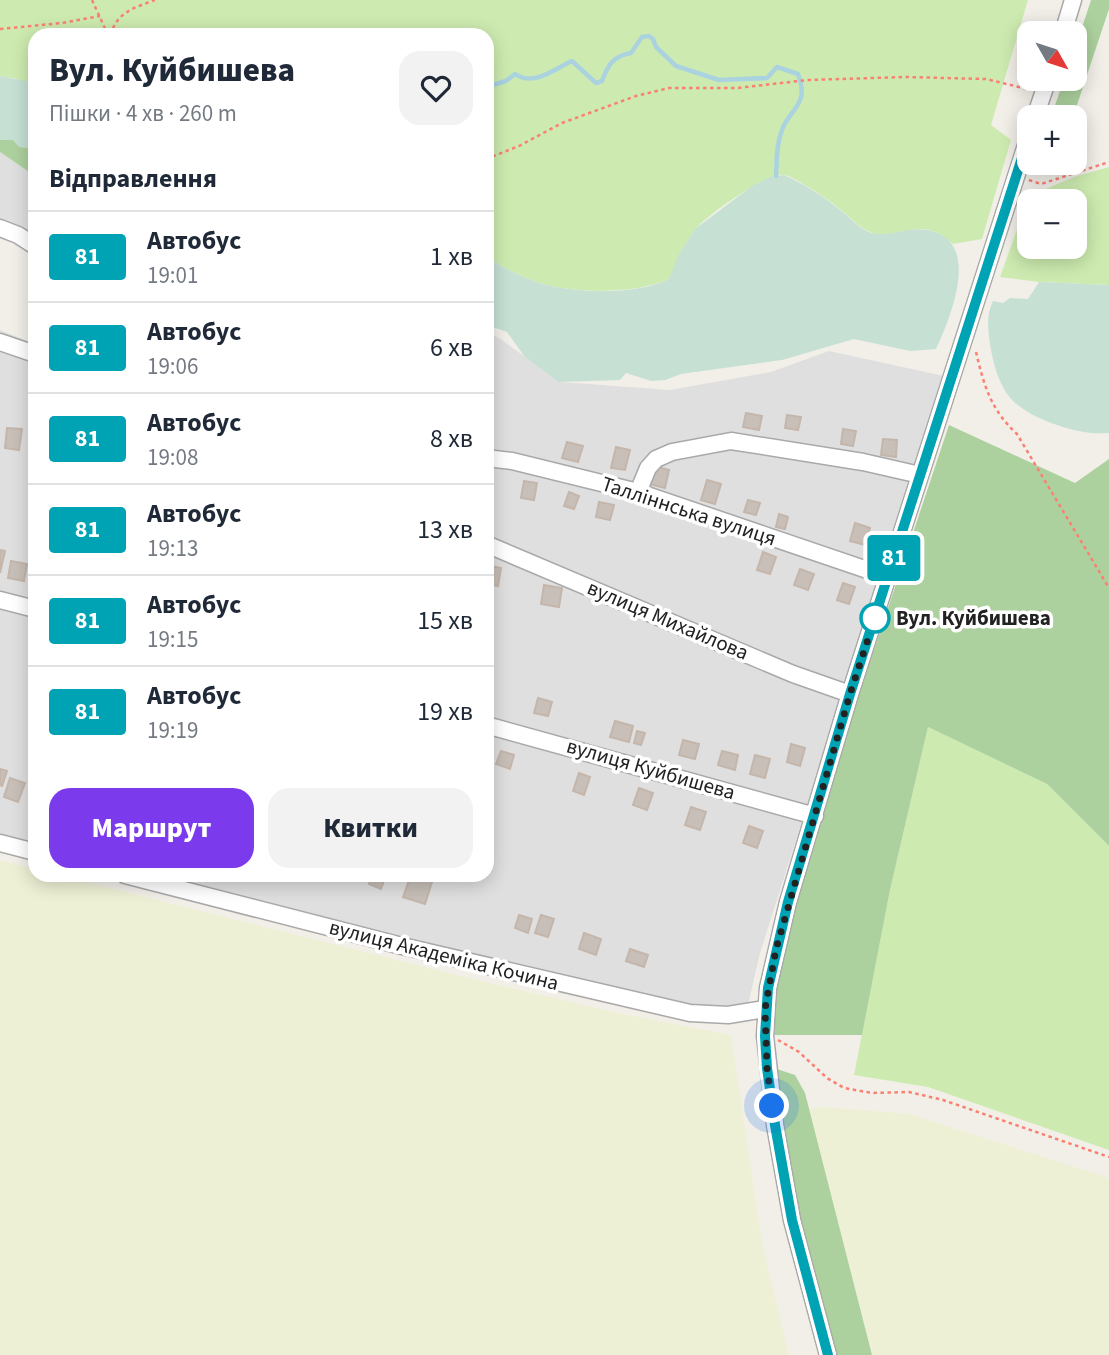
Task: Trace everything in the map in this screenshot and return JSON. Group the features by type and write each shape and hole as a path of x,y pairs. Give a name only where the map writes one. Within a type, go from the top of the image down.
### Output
{"street":[{"path":"1067,21 1073,0"},
{"path":"828,1355 792,1220 767,1068 765,1009 779,937 850,694 1017,171"},
{"path":"0,228 28,241"},
{"path":"0,342 28,352"},
{"path":"638,492 648,468 656,459 672,452 731,441 863,462 920,475"},
{"name":"Талліннська вулиця","path":"494,459 638,492 888,577"},
{"name":"вулиця Михайлова","path":"494,547 793,674 850,694"},
{"path":"0,600 28,607"},
{"name":"вулиця Куйбишева","path":"494,726 815,816"},
{"path":"0,843 28,850"},
{"name":"вулиця Академіка Кочина","path":"152,882 402,946 690,1013 728,1015 765,1009"}],"path":[{"path":"92,0 106,28"},
{"path":"113,28 129,9 155,0"},
{"path":"0,29 100,16"},
{"path":"494,156 562,123 636,96 669,88 737,88 808,80 932,77 1017,82"},
{"path":"1016,174 1041,184 1109,162"},
{"path":"969,321 992,404 1001,419 1017,434 1109,587"},
{"path":"765,1036 783,1041 827,1078 844,1088 872,1093 909,1093 943,1100 1109,1157"}],"shaded area":[{"path":"0,152 28,171 28,235 0,222"},
{"path":"0,330 28,341 28,843 0,836"},
{"path":"494,336 560,382 670,390 771,372 829,351 944,376 760,953 747,1009 681,1007 179,882 494,882"}],"green space":[{"path":"0,0 1028,0 1022,21 1017,21 1017,37 991,125 1011,140 982,239 953,244 930,230 910,230 883,235 873,233 793,178 775,176 750,188 700,224 669,279 625,290 575,290 546,285 494,262 494,28 28,28 28,85 18,79 0,76"},
{"path":"1091,0 1109,0 1109,9 1087,75 1087,21 1084,21"},
{"path":"0,76 26,81 28,148 19,147 13,140 0,140"},
{"path":"1060,91 1082,91 1077,105 1055,105"},
{"path":"0,140 13,140 20,147 28,148 28,171 0,152"},
{"path":"1109,167 1109,285 1039,282 1000,277 1017,230 1017,259 1087,259 1087,189 1046,189"},
{"path":"784,175 806,186 869,232 883,234 919,229 944,236 954,248 958,263 958,281 955,300 936,349 910,351 854,339 782,360 681,374 665,380 651,381 626,373 620,380 559,382 525,357 507,332 494,327 494,261 523,277 560,288 609,291 656,284 669,279 679,254 695,229 752,186 770,177"},
{"path":"1039,282 1109,285 1109,433 1085,432 1044,420 1012,400 1000,381 989,338 991,306 993,301 1003,303 1010,298 1028,299"},
{"path":"949,425 1075,483 1109,459 1109,846 1047,784 928,727 890,890 862,1035 772,1035 776,970 819,815"},
{"path":"928,727 1047,784 1109,846 1109,1150 928,1087 854,1075 890,890"},
{"path":"0,860 28,867 28,882 86,882 452,974 618,1013 731,1035 762,1243 789,1355 0,1355"},
{"path":"777,1069 795,1075 805,1093 872,1355 832,1355 808,1273 777,1099"},
{"path":"822,1107 910,1114 1109,1178 1109,1355 872,1355 808,1109"}],"building":[{"path":"746,413 762,416 759,430 743,427"},
{"path":"787,415 801,417 798,430 785,428"},
{"path":"7,428 22,429 19,450 5,448"},
{"path":"843,429 856,431 853,446 841,444"},
{"path":"883,439 897,440 896,457 881,455"},
{"path":"567,442 583,446 578,462 562,458"},
{"path":"616,447 630,450 625,470 611,468"},
{"path":"654,466 669,470 665,488 649,484"},
{"path":"707,480 721,484 715,504 701,500"},
{"path":"524,481 537,483 534,500 521,498"},
{"path":"569,492 579,496 574,509 564,506"},
{"path":"748,500 760,503 756,515 744,512"},
{"path":"599,502 614,505 610,520 596,517"},
{"path":"779,514 788,517 785,529 776,527"},
{"path":"855,523 870,528 865,545 850,541"},
{"path":"0,550 5,551 0,573"},
{"path":"763,552 776,557 770,574 757,570"},
{"path":"11,561 27,564 24,581 8,578"},
{"path":"494,567 501,568 498,586 494,585"},
{"path":"800,569 814,574 808,590 794,585"},
{"path":"843,583 855,587 849,604 837,600"},
{"path":"544,585 562,588 559,607 541,604"},
{"path":"538,698 552,702 548,716 534,713"},
{"path":"615,721 633,726 629,742 610,737"},
{"path":"637,731 645,733 641,745 634,743"},
{"path":"683,740 699,744 695,759 679,755"},
{"path":"791,744 805,748 800,766 787,762"},
{"path":"501,751 514,755 510,769 496,764"},
{"path":"722,751 738,755 735,770 718,765"},
{"path":"755,755 770,759 765,778 750,774"},
{"path":"0,769 7,771 2,786 0,785"},
{"path":"579,773 590,777 584,795 573,791"},
{"path":"10,778 25,783 18,802 4,797"},
{"path":"639,788 653,793 647,810 633,805"},
{"path":"691,807 706,812 700,830 685,825"},
{"path":"749,826 763,831 757,848 743,843"},
{"path":"370,882 384,882 381,889"},
{"path":"408,882 432,882 425,904 403,897"},
{"path":"519,915 532,919 528,933 515,928"},
{"path":"541,915 554,919 548,937 535,933"},
{"path":"584,933 601,939 596,955 579,949"},
{"path":"630,949 648,955 644,967 626,961"}],"waterway":[{"path":"494,85 506,81 515,74 522,78 537,78 572,61 596,83 602,81 615,59 631,53 642,37 649,36 656,47 676,66 719,80 767,78 777,67 798,74 802,93 780,136 776,176"}],"bus line":[{"name":"81","path":"828,1355 792,1220 775,1125 765,1036 768,988 788,902 850,694 1017,173"}],"place":[{"name":"Вул. Куйбишева","path":"875,618"}],"route":[{"path":"772,1106 767,1068 765,1009 776,949 850,694 875,618"}]}
